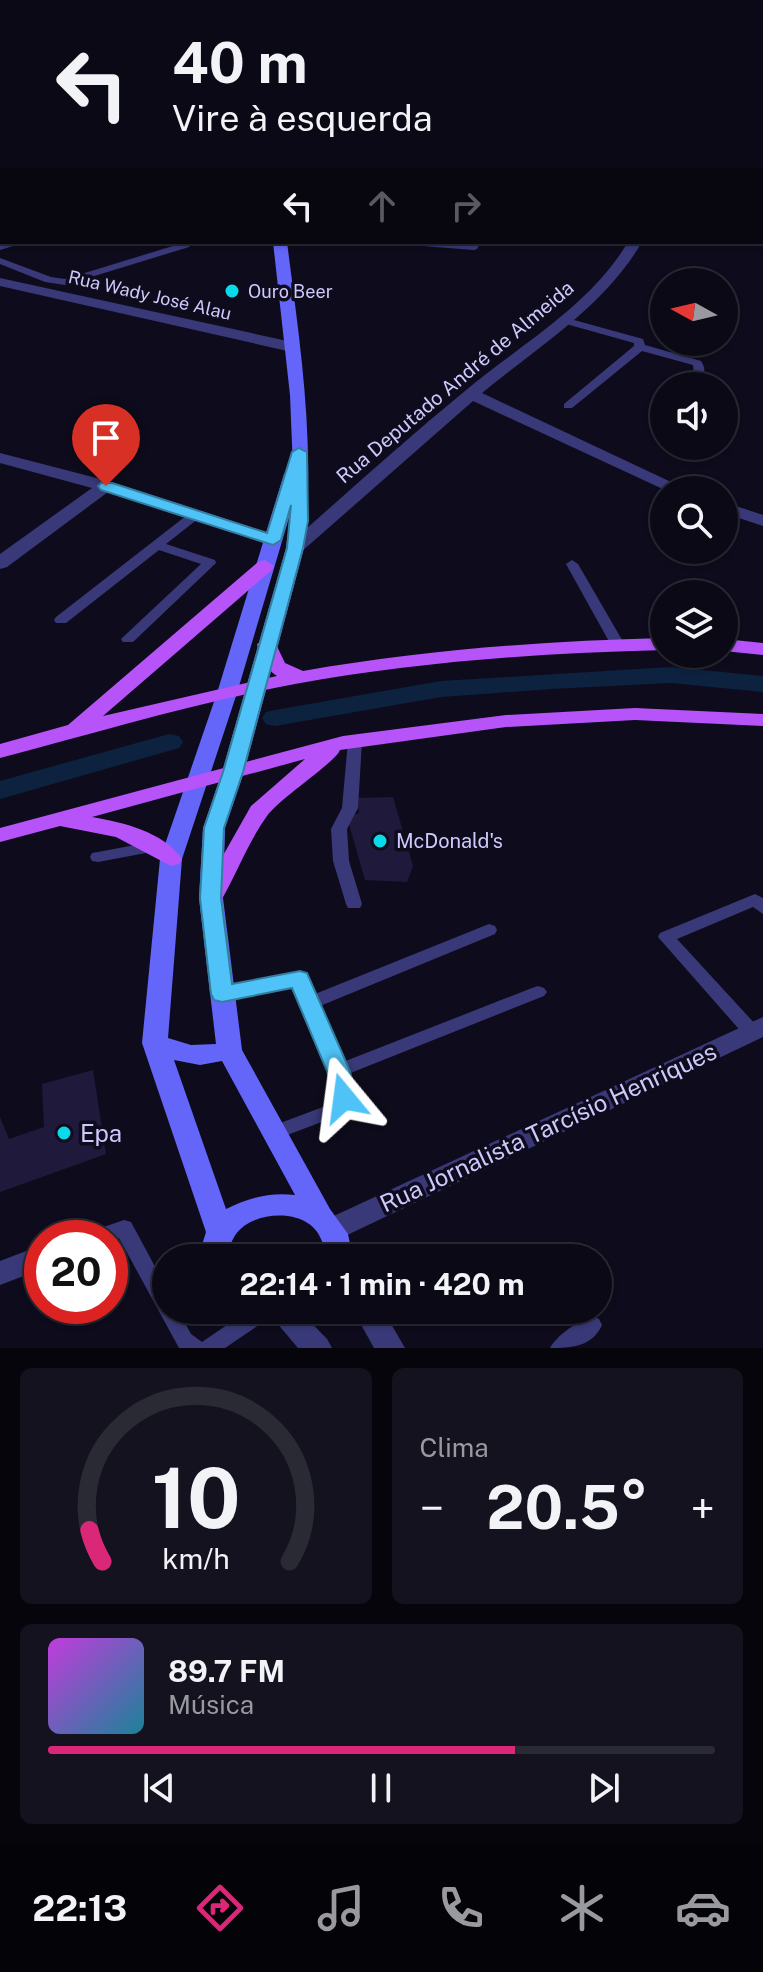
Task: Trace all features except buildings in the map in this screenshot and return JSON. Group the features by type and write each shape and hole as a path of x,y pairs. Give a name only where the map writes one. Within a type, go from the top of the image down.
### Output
{"main road":[{"path":"280,244 292,347 300,521 233,772 214,828 211,898 229,1050 338,1244"},
{"path":"216,1244 155,1043 164,852 198,782 299,452"},
{"path":"75,730 265,566"},
{"path":"267,644 271,662 278,669 302,677"},
{"path":"0,751 75,730 302,677 444,657 650,644"},
{"path":"738,646 763,649"},
{"path":"0,835 349,742 506,721 635,714 763,720"},
{"path":"211,898 259,811 302,771 349,742"},
{"path":"37,824 76,822 114,827 164,852"},
{"path":"155,1043 190,1057 207,1057 229,1050"},
{"path":"217,1244 232,1219 248,1209 267,1204 295,1205 326,1223"}],"street":[{"name":"Rua Deputado André de Almeida","path":"295,548 471,394 563,320 627,262 634,244"},
{"name":"Rua Wady José Alau","path":"0,282 292,347"},
{"path":"471,394 650,477"},
{"path":"0,458 106,486 273,540"},
{"path":"0,563 106,486"},
{"path":"738,512 763,521"},
{"name":"Rua Jornalista Tarcísio Henriques","path":"326,1223 757,1028"},
{"path":"0,1273 24,1264"},
{"path":"294,1324 317,1348"},
{"path":"375,1324 390,1348"}],"lane":[{"path":"436,244 474,247 475,244"},
{"path":"0,261 49,280 65,282 186,245"},
{"path":"563,320 628,336 639,341 640,347"},
{"path":"640,347 697,363 698,372"},
{"path":"568,406 640,347"},
{"path":"61,620 195,515"},
{"path":"128,639 210,563 158,545"},
{"path":"572,564 618,645"},
{"path":"349,742 350,808 339,829 341,861 354,904"},
{"path":"98,857 164,852"},
{"path":"757,1028 666,937 755,900 763,908"},
{"path":"308,1004 489,930"},
{"path":"222,994 300,979 338,1071 344,1098 337,1109 274,1133"},
{"path":"338,1071 538,992"},
{"path":"128,1235 152,1280"},
{"path":"176,1324 184,1340 194,1348"},
{"path":"209,1348 244,1324"},
{"path":"560,1348 592,1325"}],"waterway":[{"path":"275,718 441,689 551,681 671,675 763,684"},
{"path":"0,790 169,742"}],"place":[{"name":"Ouro Beer","path":"232,291"},
{"name":"McDonald's","path":"380,841"},
{"name":"Epa","path":"64,1133"}],"route":[{"path":"106,486 273,540 299,452 300,521 295,548 233,772 214,828 211,898 222,994 300,979 338,1071 344,1098"}]}
